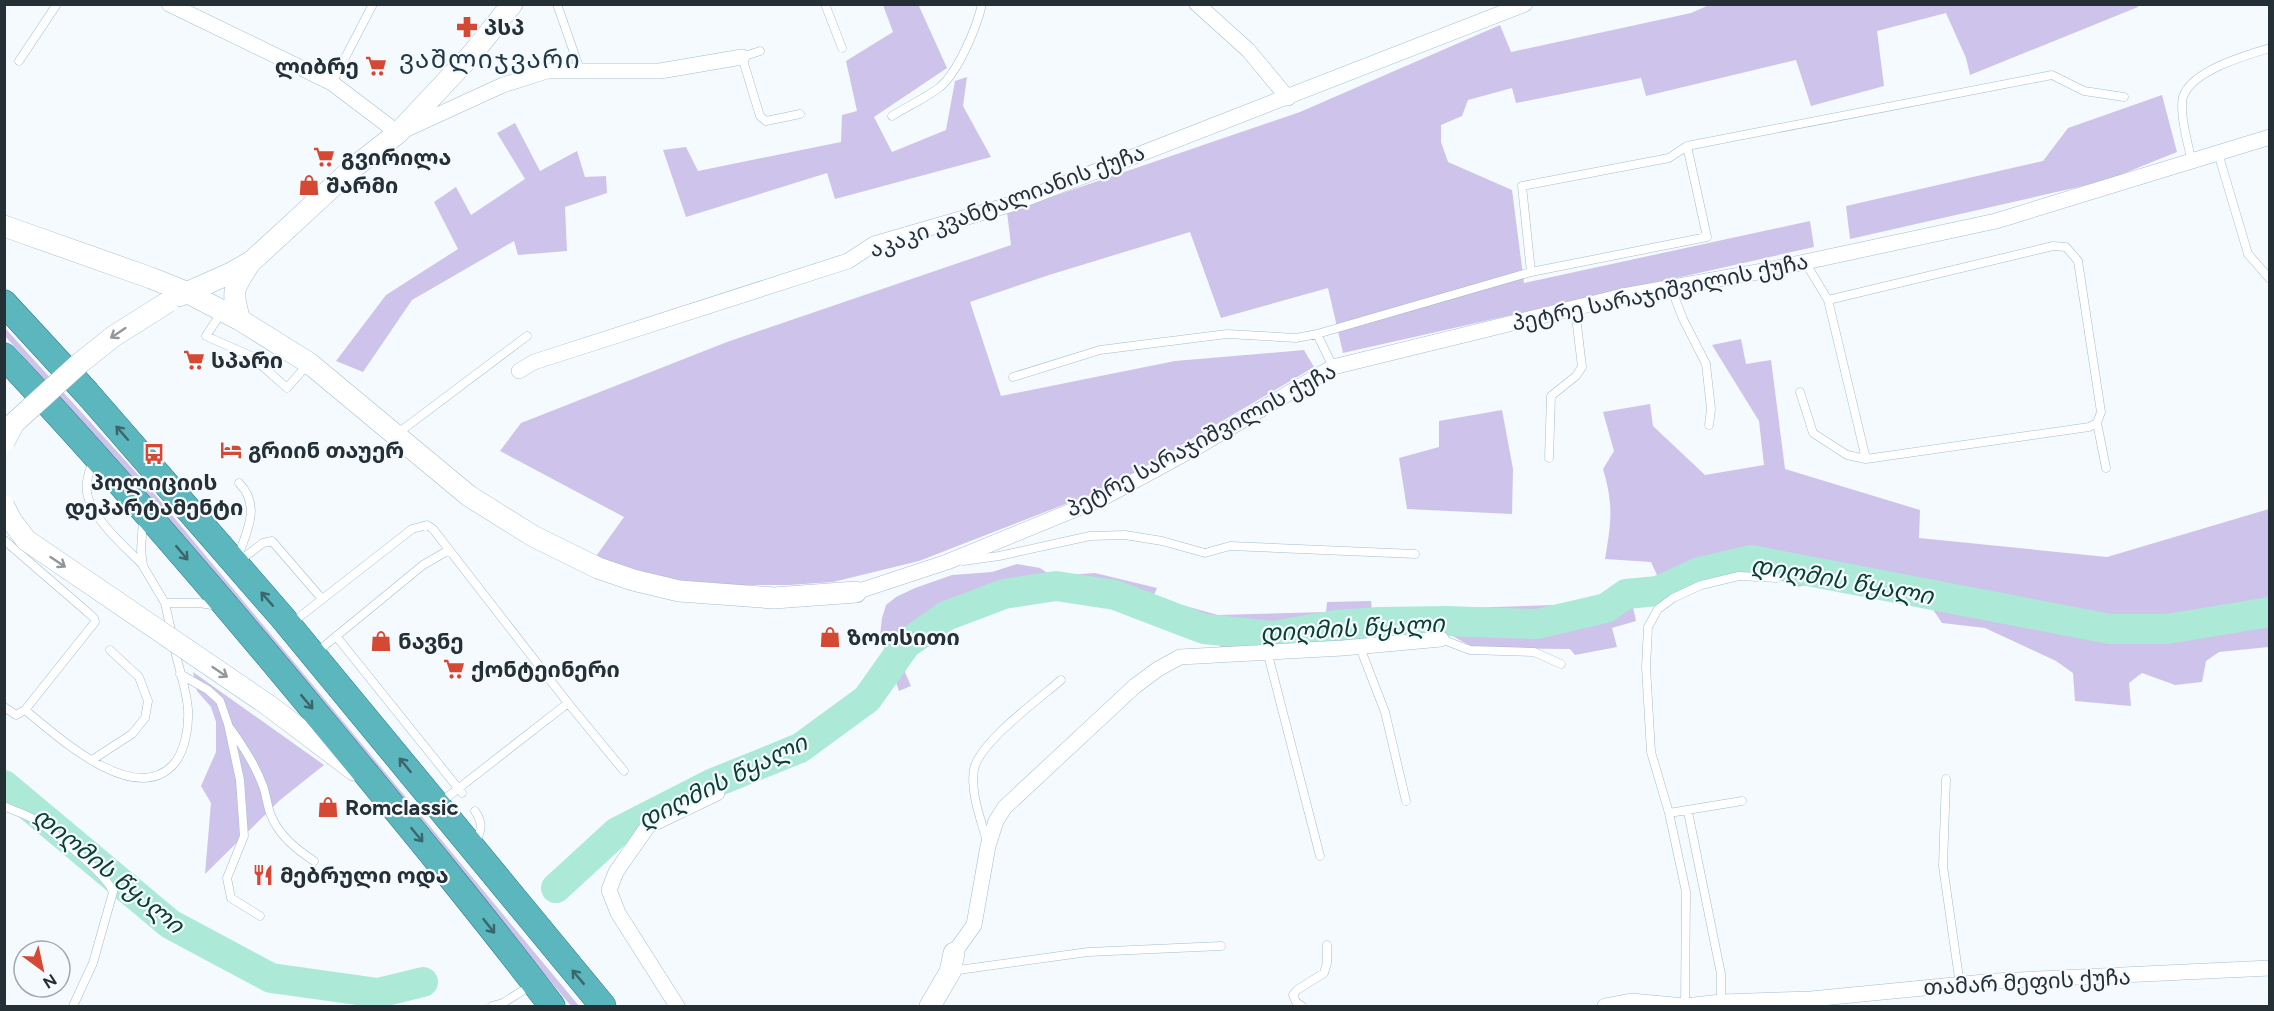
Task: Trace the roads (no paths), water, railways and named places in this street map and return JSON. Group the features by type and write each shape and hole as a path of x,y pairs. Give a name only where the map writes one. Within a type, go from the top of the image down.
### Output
{"highway":[{"path":"4,303 94,401 289,625 603,1006"},
{"path":"4,356 144,508 229,608 454,880 552,1006"}],"main road":[{"path":"4,441 14,423 80,363 114,336 177,297 252,261 353,168 398,133 473,53 512,4"},
{"name":"პეტრე სარაჯიშვილის ქუჩა","path":"4,226 177,297 231,316 309,363 459,490 533,536 598,568 633,580 679,591 774,598 856,592"},
{"path":"231,316 234,291 252,261"},
{"path":"4,506 26,540 268,705 380,790"},
{"path":"930,1006 952,962"}],"street":[{"path":"1197,4 1248,50 1288,98"},
{"name":"აკაკი კვანტალიანის ქუჩა","path":"519,371 534,362 848,261 874,244 1012,204 1525,4"},
{"path":"171,5 332,83 398,133 503,85 547,71 660,71 742,57"},
{"name":"პეტრე სარაჯიშვილის ქუჩა","path":"856,592 947,562 1103,498 1197,447 1334,367 1575,308 1996,221 2270,137"},
{"path":"952,962 974,925 988,846 996,821 1005,807 1135,686 1158,669 1180,657 1441,639"},
{"path":"677,1006 618,913 609,890 616,872 648,826 717,793"},
{"name":"თამარ მეფის ქუჩა","path":"1605,1006 1631,1001 1685,1006 1722,1002 1811,999 1995,981 2270,969"}],"lane":[{"path":"19,61 57,4"},
{"path":"332,83 373,4"},
{"path":"557,4 580,70"},
{"path":"825,4 843,48"},
{"path":"892,116 942,86 955,67 979,17 982,4"},
{"path":"2192,161 2184,131 2183,97 2194,81 2230,60 2270,48"},
{"path":"760,51 742,57 763,121 800,114"},
{"path":"1532,272 1522,186 1669,158 1687,146 2052,75 2084,91 2124,97"},
{"path":"1013,377 1100,350 1227,334 1296,338 1317,334 1532,272 1707,237 1687,146"},
{"path":"2218,153 2248,254 2270,279"},
{"path":"1828,300 2053,246 2066,247 2078,261 2101,412 2097,423 2106,468"},
{"path":"1805,262 1828,300 1866,459"},
{"path":"1671,288 1683,319 1706,364 1711,409 1709,425"},
{"path":"1549,458 1551,396 1576,376 1582,367 1575,308"},
{"path":"231,316 206,336 251,356 287,388 309,363"},
{"path":"1317,334 1334,367"},
{"path":"394,436 527,336"},
{"path":"1800,392 1813,433 1847,455 1866,459 2089,427 2097,423"},
{"path":"25,710 62,740 111,771 146,778 170,768 180,757 188,710 165,603 143,566 102,522 92,506 87,494 87,485 94,453"},
{"path":"236,564 252,515 251,500 247,491 239,483"},
{"path":"143,566 141,550 144,508"},
{"path":"289,625 412,529 427,525 433,529 568,703 624,771"},
{"path":"947,562 999,556 1090,536 1125,535 1162,541 1205,553 1230,546 1414,554"},
{"path":"4,540 94,618 95,622 25,710 16,715 4,707"},
{"path":"236,564 263,543 272,541 322,599"},
{"path":"314,655 423,565 449,550"},
{"path":"1685,1006 1686,892 1669,813 1651,752 1646,667 1648,627 1658,609 1701,585 1739,576 1777,578"},
{"path":"165,603 199,603 229,608"},
{"path":"336,636 460,791"},
{"path":"1441,639 1470,650 1534,652 1561,664"},
{"path":"1359,645 1384,712 1406,801"},
{"path":"92,760 132,734 145,718 148,700 139,677 110,650"},
{"path":"1267,651 1320,856"},
{"path":"180,674 208,690 220,701 228,724 240,780 244,836 227,878 231,898 261,916"},
{"path":"988,846 973,785 975,768 982,751 1061,680"},
{"path":"438,806 460,791 568,703"},
{"path":"228,724 248,753 263,787 271,816 279,831 300,852 314,861"},
{"path":"1946,779 1943,866 1960,985"},
{"path":"1669,813 1688,812 1742,801"},
{"path":"4,806 34,819 94,867 109,882 113,892 93,963 73,1006"},
{"path":"475,811 482,826 478,854"},
{"path":"1688,812 1721,974 1722,1002"},
{"path":"1302,1006 1296,1002 1293,995 1324,973 1327,963 1327,945"},
{"path":"952,962 1088,952 1221,946"},
{"path":"492,1006 521,993 529,977"}],"waterway":[{"name":"დიღმის წყალი","path":"556,888 617,832 711,784 800,748 867,699 906,644 946,616 1004,594 1056,586 1115,595 1204,629 1273,636 1336,625 1379,622 1445,621 1537,624 1606,608 1626,594 1658,591 1699,572 1751,560 2110,629 2167,629 2270,612"},
{"name":"დიღმის წყალი","path":"4,785 170,924 271,978 378,993 423,982"}],"place":[{"name":"პსპ","path":"467,27"},
{"name":"ლიბრე","path":"376,66"},
{"name":"გვირილა","path":"324,157"},
{"name":"შარმი","path":"309,185"},
{"name":"სპარი","path":"194,360"},
{"name":"გრიინ თაუერ","path":"231,450"},
{"name":"პოლიციის დეპარტამენტი","path":"154,454"},
{"name":"ზოოსითი","path":"830,637"},
{"name":"ნავნე","path":"381,641"},
{"name":"ქონტეინერი","path":"454,669"},
{"name":"Romclassic","path":"328,807"},
{"name":"მებრული ოდა","path":"263,875"}],"district":[{"name":"ვაშლიჯვარი","path":"490,59"}]}
